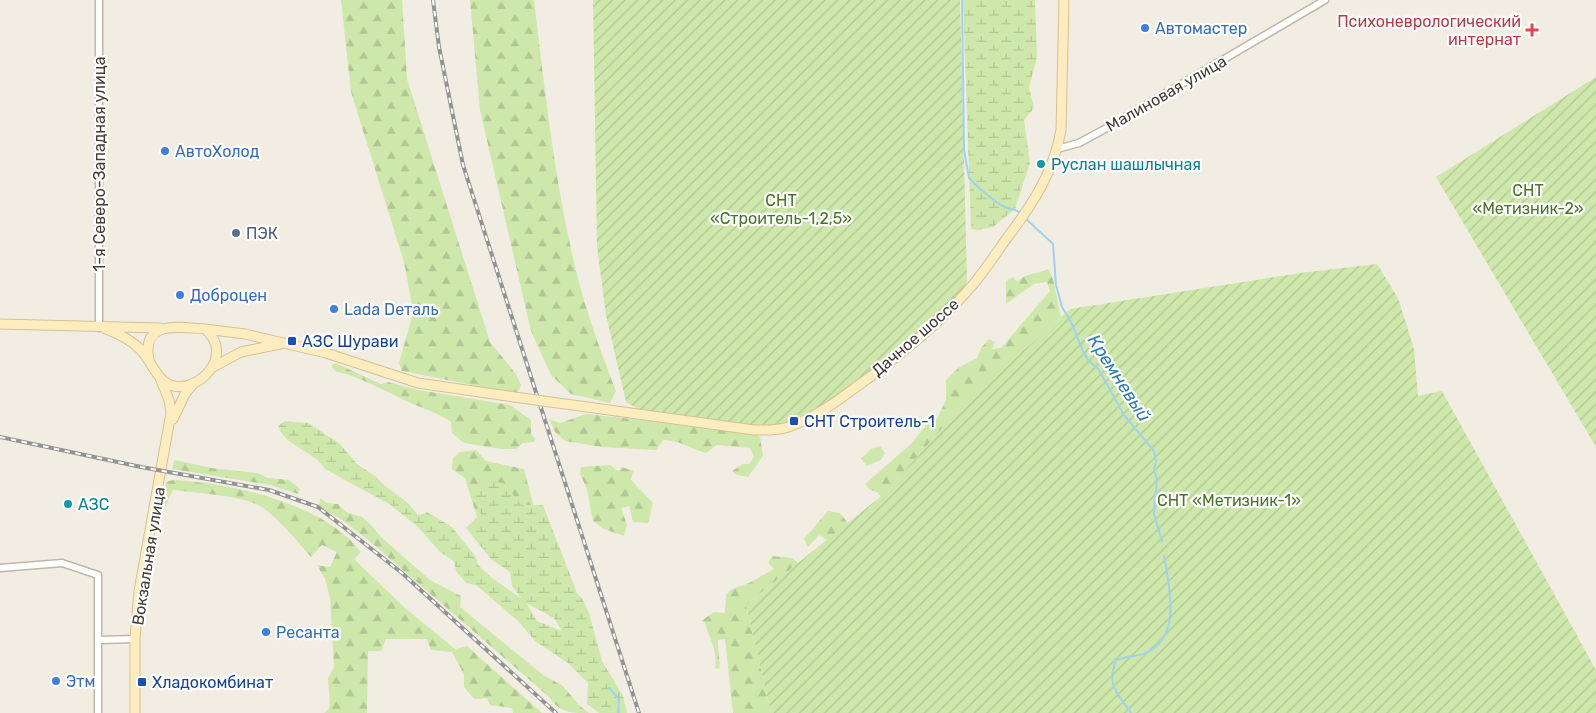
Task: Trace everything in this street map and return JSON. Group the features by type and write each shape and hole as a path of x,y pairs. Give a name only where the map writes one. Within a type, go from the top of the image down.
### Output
{"main road":[{"name":"Дачное шоссе","path":"205,329 245,334 326,353 418,383 754,430 775,430 793,425 823,411 910,346 943,316 975,282 1028,210 1046,178 1058,149 1061,130 1064,0"},
{"path":"0,324 101,328 205,329 213,335 216,342 217,359 213,367"},
{"path":"101,328 126,338 140,349 149,360 160,378 169,400 170,429"},
{"path":"149,360 149,339 152,334 164,328"},
{"path":"170,429 178,408 193,384 213,367 241,352 286,344"},
{"path":"160,378 173,386 193,384"},
{"name":"Вокзальная улица","path":"135,713 135,639 139,592 170,429"}],"street":[{"name":"1-я Северо-Западная улица","path":"99,0 101,328"},
{"name":"Малиновая улица","path":"1058,149 1079,143 1103,130 1325,0"},
{"path":"0,568 62,563 98,575 98,713"},
{"path":"99,640 135,639"}],"green space":[{"path":"341,0 402,0 407,79 490,342 516,374 521,385 517,394 402,371 399,363 412,317 411,299 404,262 351,92"},
{"path":"470,0 534,0 559,188 575,267 585,303 596,339 616,391 610,403 571,394 551,375 531,331 480,110"},
{"name":"СНТ «Строитель-1,2,5»","path":"593,0 960,0 967,281 960,294 909,345 830,404 792,422 759,428 640,410 626,402 606,315 597,246"},
{"path":"963,0 1035,0 1037,57 1029,87 1034,108 1024,120 1030,163 1015,209 993,227 979,230 971,229"},
{"name":"СНТ «Метизник-2»","path":"1596,77 1596,447 1436,177"},
{"name":"СНТ «Метизник-1»","path":"1377,264 1398,298 1414,349 1418,396 1442,391 1596,670 1596,713 771,713 746,605 885,493 961,407 1070,309 1300,273"},
{"path":"1048,269 1053,279 1061,317 961,407 881,497 877,492 870,490 865,484 912,443 927,424 937,419 946,400 946,380 958,368 977,358 981,348 989,339 995,342 992,349 1001,348 1050,291 1047,282 1034,284 1006,304 1006,281 1013,277 1017,282 1028,275"},
{"path":"335,363 381,384 388,382 418,390 510,405 531,420 531,434 535,438 534,442 523,443 516,449 501,449 464,443 452,433 451,422 447,419 366,382 335,371 331,366"},
{"path":"586,414 754,432 760,437 763,456 748,477 737,475 732,471 743,464 749,464 754,457 750,448 717,445 706,453 681,443 663,440 656,450 602,447 565,441 555,432 549,419 560,423"},
{"path":"285,421 308,423 339,443 357,464 408,503 418,515 427,512 452,527 475,556 479,566 492,578 522,599 512,586 510,572 491,559 466,528 482,517 475,497 479,489 492,481 507,484 515,498 522,505 543,505 577,593 583,600 589,613 602,661 623,696 627,713 599,713 587,704 588,683 568,663 535,641 519,622 476,585 466,583 456,571 454,561 440,552 417,526 389,504 325,469 315,458 287,439 278,426","holes":["526,603 554,618 562,631 537,621"]},
{"path":"880,446 885,453 881,460 867,466 861,459 871,449"},
{"path":"476,450 486,461 524,469 538,523 472,524 466,528 477,517 465,478 452,469 453,458 460,452"},
{"path":"175,460 211,468 257,473 268,478 289,480 300,489 298,494 270,485 172,469"},
{"path":"610,465 618,471 622,467 633,471 631,480 653,503 648,523 633,522 629,506 621,508 627,525 624,536 604,529 593,521 587,489 580,474 581,467"},
{"path":"173,480 248,491 301,508 324,520 345,535 361,552 354,559 405,608 455,649 467,646 542,713 513,713 512,708 490,705 487,698 474,699 464,687 464,674 452,652 431,650 427,639 386,639 381,651 368,651 367,713 324,713 330,707 328,678 334,667 330,598 325,579 317,565 330,567 337,552 322,545 311,557 271,514 258,505 240,499 173,490 165,507 166,482"},
{"path":"320,498 327,503 338,504 346,512 362,517 381,537 430,580 461,596 460,607 543,675 563,686 579,705 589,713 570,712 557,706 548,696 367,539 338,517 319,508"},
{"path":"828,511 840,513 848,523 827,540 819,535 808,547 804,539"},
{"path":"772,556 792,558 798,563 746,605 771,713 733,713 725,639 718,640 719,669 715,668 716,662 713,646 705,623 701,621 714,612 725,613 726,595 732,589 749,583 774,569 768,563"}],"waterway":[{"name":"Кремневый","path":"962,0 964,150 969,178 997,202 1020,213"},
{"name":"Кремневый","path":"1025,218 1053,244 1056,285 1062,307 1071,322 1083,351 1088,360 1099,370 1124,415 1154,451 1156,461 1154,470 1157,479 1154,514 1162,541"},
{"name":"Кремневый","path":"1131,713 1115,689 1112,677 1113,669 1116,660 1150,651 1160,643 1166,633 1169,621 1170,594 1164,556"},
{"path":"609,688 619,699 618,713"}],"railway":[{"path":"433,0 439,47 463,165 639,713"},
{"path":"0,437 141,467 269,490 318,507 402,573 556,713"}],"place":[{"name":"Автомастер","path":"1145,28"},
{"name":"Психоневрологический интернат","path":"1532,30"},
{"name":"АвтоХолод","path":"165,151"},
{"name":"Руслан шашлычная","path":"1041,164"},
{"name":"ПЭК","path":"236,233"},
{"name":"Доброцен","path":"180,295"},
{"name":"Lada Dеталь","path":"334,309"},
{"name":"АЗС Шурави","path":"292,341"},
{"name":"СНТ Строитель-1","path":"794,421"},
{"name":"АЗС","path":"68,504"},
{"name":"Ресанта","path":"266,632"},
{"name":"Этм","path":"56,681"},
{"name":"Хладокомбинат","path":"142,682"}]}
